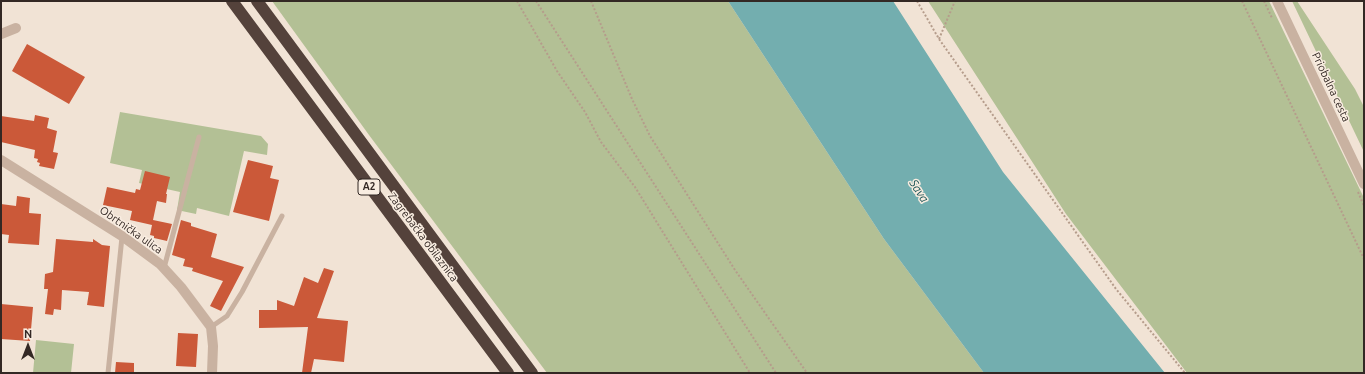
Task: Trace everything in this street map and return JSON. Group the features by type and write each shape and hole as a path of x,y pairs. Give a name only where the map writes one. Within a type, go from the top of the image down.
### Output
{"highway":[{"name":"Zagrebačka obilaznica","path":"232,1 508,373"},
{"name":"Zagrebačka obilaznica","path":"257,1 532,373"}],"street":[{"name":"Priobalna cesta","path":"1277,1 1364,184"},
{"path":"1,34 16,28"},
{"name":"Obrtnička ulica","path":"1,160 138,246 164,268 181,287 211,327"},
{"path":"211,327 213,346 212,373"}],"lane":[{"path":"164,268 199,137"},
{"path":"211,327 227,316 242,292 282,216"},
{"path":"108,373 122,236"}],"path":[{"path":"517,1 557,71 585,112 601,142 635,187 750,373"},
{"path":"536,1 776,373"},
{"path":"591,1 632,99 650,136 735,270 807,373"},
{"path":"917,1 939,39 1116,289 1185,373"},
{"path":"939,39 955,1"},
{"path":"1242,1 1364,259"}],"green space":[{"path":"272,1 728,1 884,239 984,373 547,373 369,135"},
{"path":"928,1 1269,1 1364,198 1364,373 1187,373 1066,214"},
{"path":"1292,1 1297,1 1355,89 1364,107 1364,152"},
{"path":"120,112 261,136 268,144 267,155 244,151 229,216 197,208 196,214 177,210 180,192 139,183 142,170 110,163"},
{"path":"36,340 74,344 71,373 33,373"}],"water":[{"name":"Sava","path":"728,1 893,1 1003,172 1165,373 984,373 884,239"}],"building":[{"path":"27,44 85,77 69,104 12,71"},
{"path":"35,115 49,118 47,128 57,131 53,152 58,153 54,169 39,166 40,163 37,162 38,159 34,158 35,150 1,142 1,116 34,121"},
{"path":"248,160 273,166 270,178 279,180 269,221 233,212"},
{"path":"145,171 170,177 166,194 166,203 157,201 153,220 172,224 167,241 154,238 154,236 150,235 152,225 130,220 132,211 103,205 107,187 135,193 136,189 140,190"},
{"path":"17,196 30,198 29,213 41,214 39,245 8,243 9,235 1,234 1,204 16,206"},
{"path":"181,220 191,223 191,226 217,234 211,257 244,267 221,311 210,306 223,281 192,271 193,268 183,266 185,259 172,255"},
{"path":"56,239 93,242 93,239 102,245 110,246 104,307 87,305 89,292 62,290 61,310 54,309 53,315 45,314 48,289 44,289 45,274 53,272"},
{"path":"324,268 334,271 317,318 348,321 344,362 314,359 311,373 302,373 308,327 259,328 259,310 277,310 277,300 294,306 304,277 318,283"},
{"path":"1,304 33,307 30,341 1,339"},
{"path":"178,333 198,334 196,367 176,366"},
{"path":"116,362 134,363 134,373 115,373"}]}
